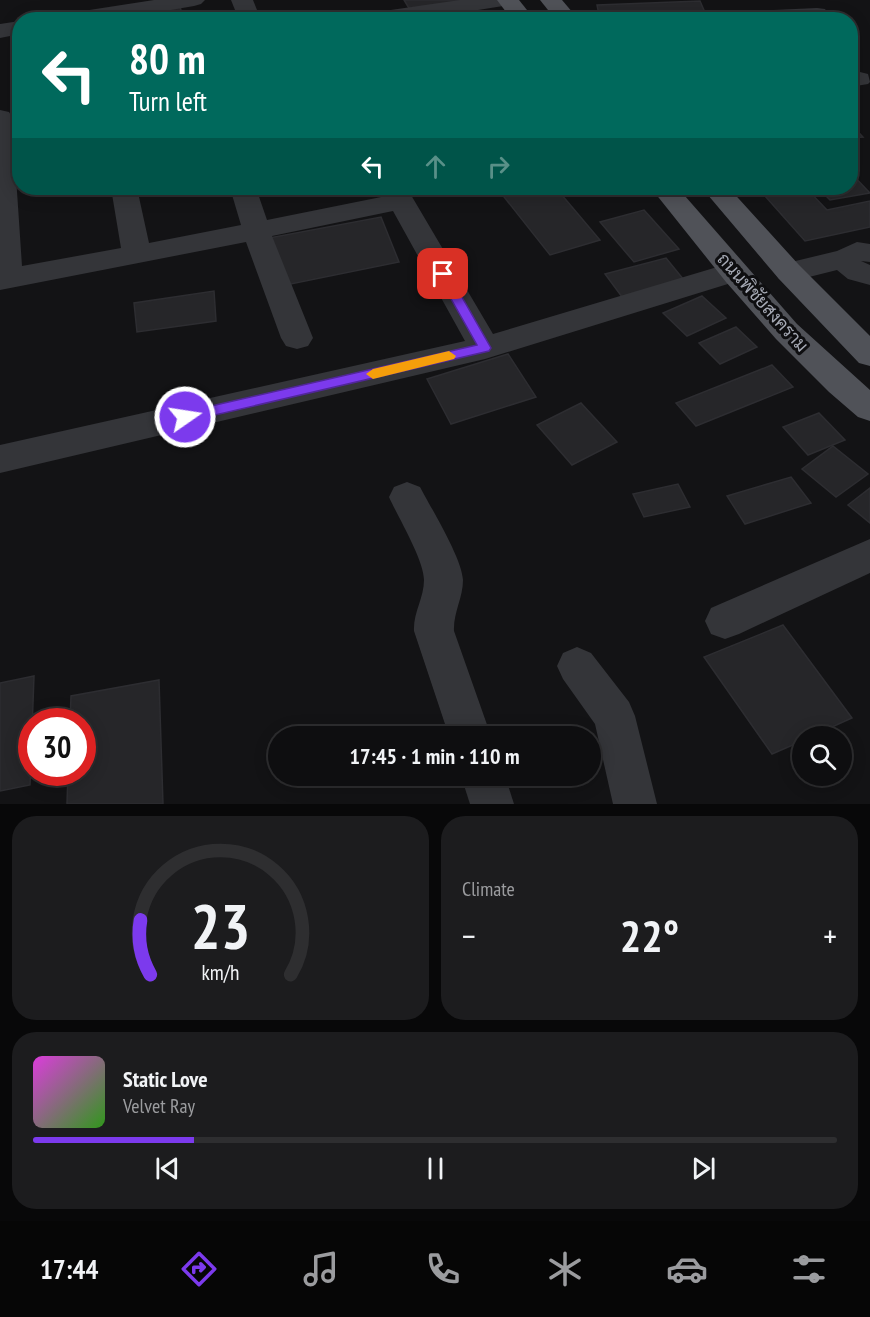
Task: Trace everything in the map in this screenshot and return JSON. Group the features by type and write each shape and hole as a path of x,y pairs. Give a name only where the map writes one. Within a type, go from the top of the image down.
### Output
{"main road":[{"path":"508,0 518,12"},
{"path":"551,0 561,12"},
{"name":"ถนนพิชัยสงคราม","path":"670,195 777,323 870,408"},
{"path":"721,195 789,272 870,355"}],"street":[{"path":"423,12 503,0"},
{"path":"92,12 189,5"},
{"path":"0,117 4,280 401,201 485,348"},
{"path":"125,195 137,255"},
{"path":"245,195 297,338"},
{"path":"323,195 331,214"},
{"path":"789,272 858,255"},
{"path":"858,255 848,266 870,275"},
{"path":"0,459 485,348 734,272"},
{"path":"407,497 442,569 445,580 444,592 434,609 432,620 434,632 467,726"},
{"path":"725,621 870,555"},
{"path":"577,666 614,716 635,804"},
{"path":"486,786 492,804"}],"building":[{"path":"404,0 467,0 410,10"},
{"path":"700,1 705,12 598,12 597,5"},
{"path":"180,7 182,12 147,12"},
{"path":"858,180 870,193 830,200 825,195 858,195"},
{"path":"503,195 562,195 600,240 550,255"},
{"path":"764,195 813,195 827,210 870,201 870,227 805,241"},
{"path":"644,210 679,249 634,262 600,222"},
{"path":"381,217 399,262 286,285 269,238"},
{"path":"666,258 684,280 622,297 605,274"},
{"path":"214,291 216,321 137,332 134,303"},
{"path":"702,296 726,318 687,336 663,313"},
{"path":"736,327 757,347 720,364 699,343"},
{"path":"508,354 536,397 451,424 427,379"},
{"path":"772,365 793,387 696,426 676,403"},
{"path":"581,403 617,442 572,465 537,425"},
{"path":"819,413 845,440 808,455 783,427"},
{"path":"833,446 868,474 836,497 802,469"},
{"path":"791,477 811,503 745,524 727,496"},
{"path":"678,484 690,507 644,517 633,494"},
{"path":"870,488 870,523 848,505"},
{"path":"783,625 852,718 834,726 792,726 792,745 772,754 704,657"},
{"path":"34,676 33,708 18,708 18,786 25,786 0,791 0,683"},
{"path":"159,680 163,804 67,804 68,786 96,786 96,708 71,708 71,696"}],"slow traffic":[{"path":"373,374 449,356"}],"route":[{"path":"185,417 485,348 443,274"}]}
